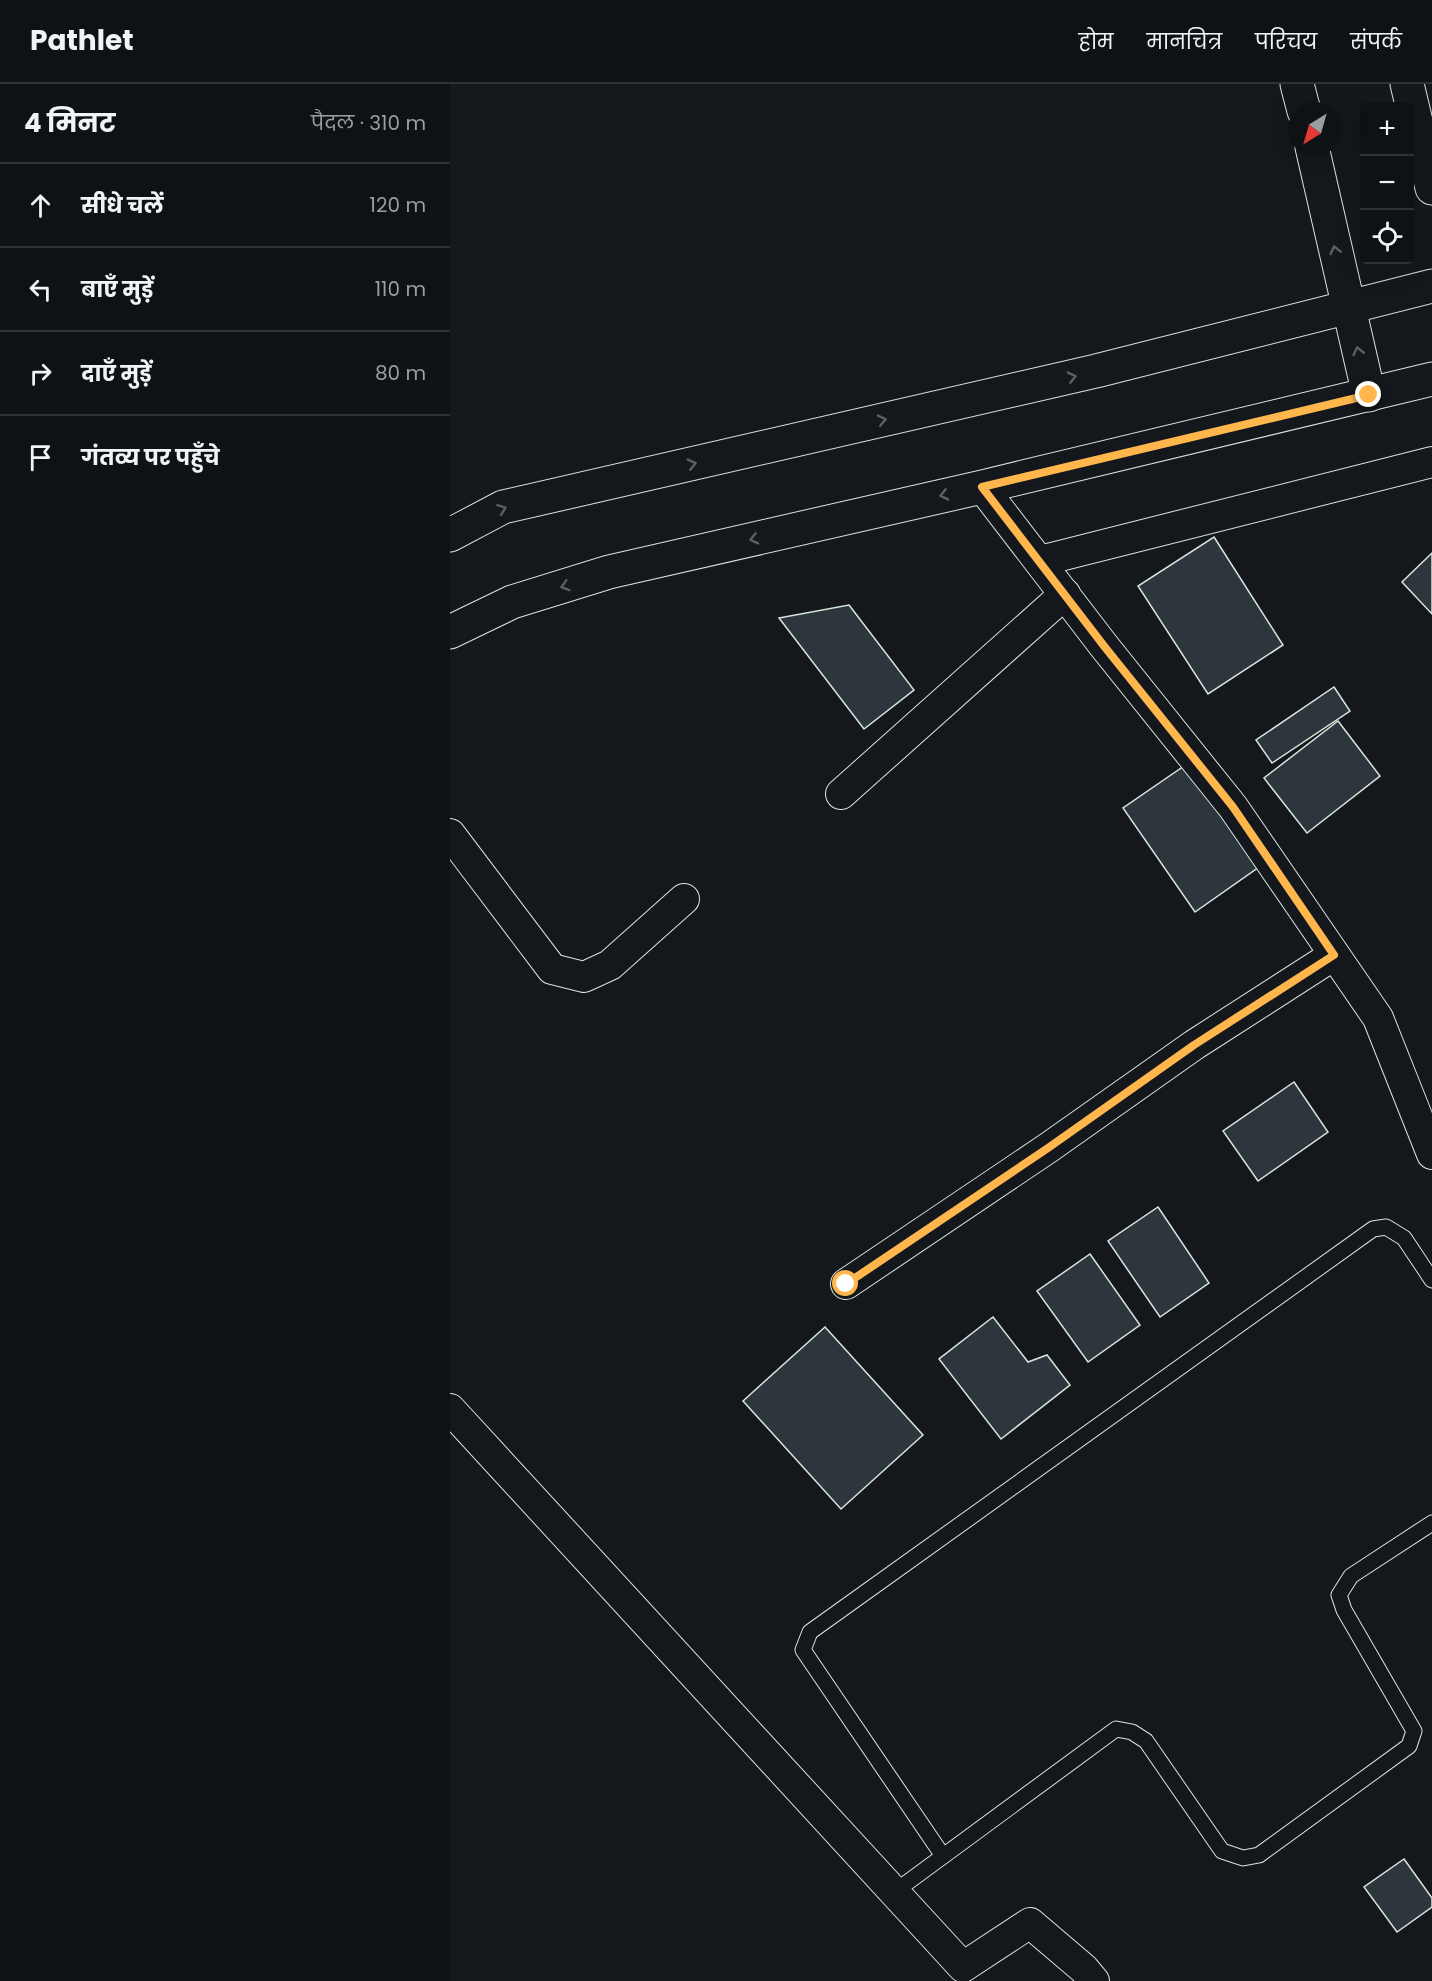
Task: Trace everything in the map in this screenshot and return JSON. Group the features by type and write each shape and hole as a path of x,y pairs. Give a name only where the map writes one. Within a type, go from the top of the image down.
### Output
{"street":[{"path":"1297,84 1302,102"},
{"path":"1407,84 1432,188"},
{"path":"1314,156 1369,395"},
{"path":"450,535 503,507 1096,371 1432,286"},
{"path":"450,632 512,602 609,572 982,487 1432,379"},
{"path":"1040,561 1432,462"},
{"path":"982,487 1104,646 1233,807 1378,1018 1432,1154"},
{"path":"841,794 1065,594"},
{"path":"450,834 552,969 584,977 610,965 684,899"},
{"path":"846,1284 1048,1148 1194,1045 1334,955"},
{"path":"450,1409 963,1967 1030,1923 1084,1969 1094,1981"}],"lane":[{"path":"943,1856 804,1650 810,1632 1373,1229 1386,1227 1404,1238 1432,1280"},
{"path":"893,1893 1116,1729 1132,1732 1146,1741 1222,1851 1243,1858 1259,1855 1408,1746 1414,1731 1344,1610 1339,1595 1351,1576 1432,1523"}],"building":[{"path":"1214,537 1283,645 1208,694 1138,586"},
{"path":"1432,553 1432,614 1402,582"},
{"path":"849,605 914,690 864,729 779,618"},
{"path":"1334,687 1350,711 1272,763 1256,740"},
{"path":"1338,721 1380,776 1307,833 1264,778"},
{"path":"1187,764 1259,867 1195,912 1123,808"},
{"path":"1294,1082 1328,1132 1258,1181 1223,1131"},
{"path":"1158,1207 1209,1283 1160,1317 1108,1241"},
{"path":"1090,1254 1140,1325 1088,1362 1037,1291"},
{"path":"993,1317 1028,1362 1047,1355 1070,1385 1001,1439 939,1359"},
{"path":"825,1327 923,1435 841,1509 743,1401"},
{"path":"1404,1859 1432,1898 1432,1907 1397,1932 1364,1887"}],"route":[{"path":"846,1284 1048,1148 1194,1045 1334,955 1233,807 1104,646 982,487 1162,442 1369,395"}]}
